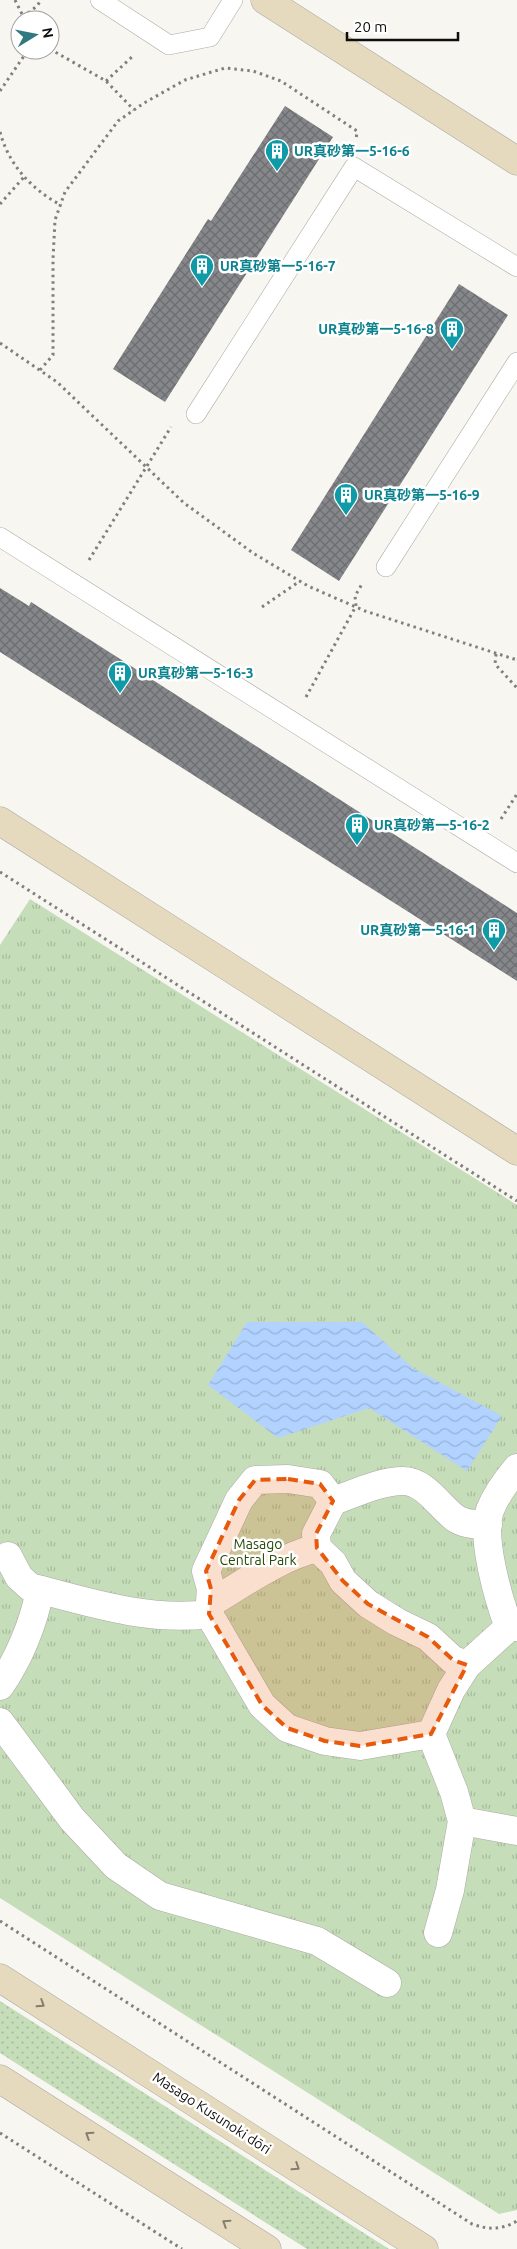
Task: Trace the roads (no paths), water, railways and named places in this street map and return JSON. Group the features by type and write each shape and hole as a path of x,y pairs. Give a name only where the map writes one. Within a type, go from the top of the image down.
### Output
{"street":[{"path":"265,0 517,161"},
{"path":"0,821 517,1151"},
{"path":"438,1933 452,1882 462,1820 454,1792 431,1734 451,1690 467,1665 513,1627 504,1613 487,1546 489,1512 505,1482 517,1468"},
{"path":"332,1501 320,1484 288,1479 255,1480 239,1500 206,1571 211,1589 210,1608 262,1705 286,1728 325,1741 360,1746 431,1734"},
{"path":"467,1665 453,1660 428,1637 397,1622 368,1604 343,1581 333,1563 317,1548 316,1534 332,1501 378,1486 404,1481 422,1487 456,1519 470,1524 488,1525"},
{"path":"8,1556 19,1577 30,1587 127,1611 176,1615 210,1608 271,1566 295,1554 317,1548"},
{"path":"0,1686 18,1655 35,1614 40,1590"},
{"path":"0,1722 72,1818 116,1866 160,1896 317,1940 387,1983"},
{"path":"462,1820 517,1831"},
{"name":"Masago Kusunoki dōri","path":"0,1978 424,2249"},
{"path":"0,2079 267,2249"}],"lane":[{"path":"100,0 170,45 210,38 233,0"},
{"path":"196,414 354,167 517,267"},
{"path":"386,566 517,362"},
{"path":"0,537 517,864"}],"water":[{"path":"247,1322 362,1322 413,1368 502,1416 467,1471 369,1408 278,1438 208,1385"}],"place":[{"name":"UR真砂第一5-16-6","path":"277,172"},
{"name":"UR真砂第一5-16-7","path":"202,287"},
{"name":"UR真砂第一5-16-8","path":"452,350"},
{"name":"UR真砂第一5-16-9","path":"346,516"},
{"name":"UR真砂第一5-16-3","path":"120,694"},
{"name":"UR真砂第一5-16-2","path":"357,846"},
{"name":"UR真砂第一5-16-1","path":"494,951"}],"park label":[{"name":"Masago Central Park","path":"258,1552"}]}
